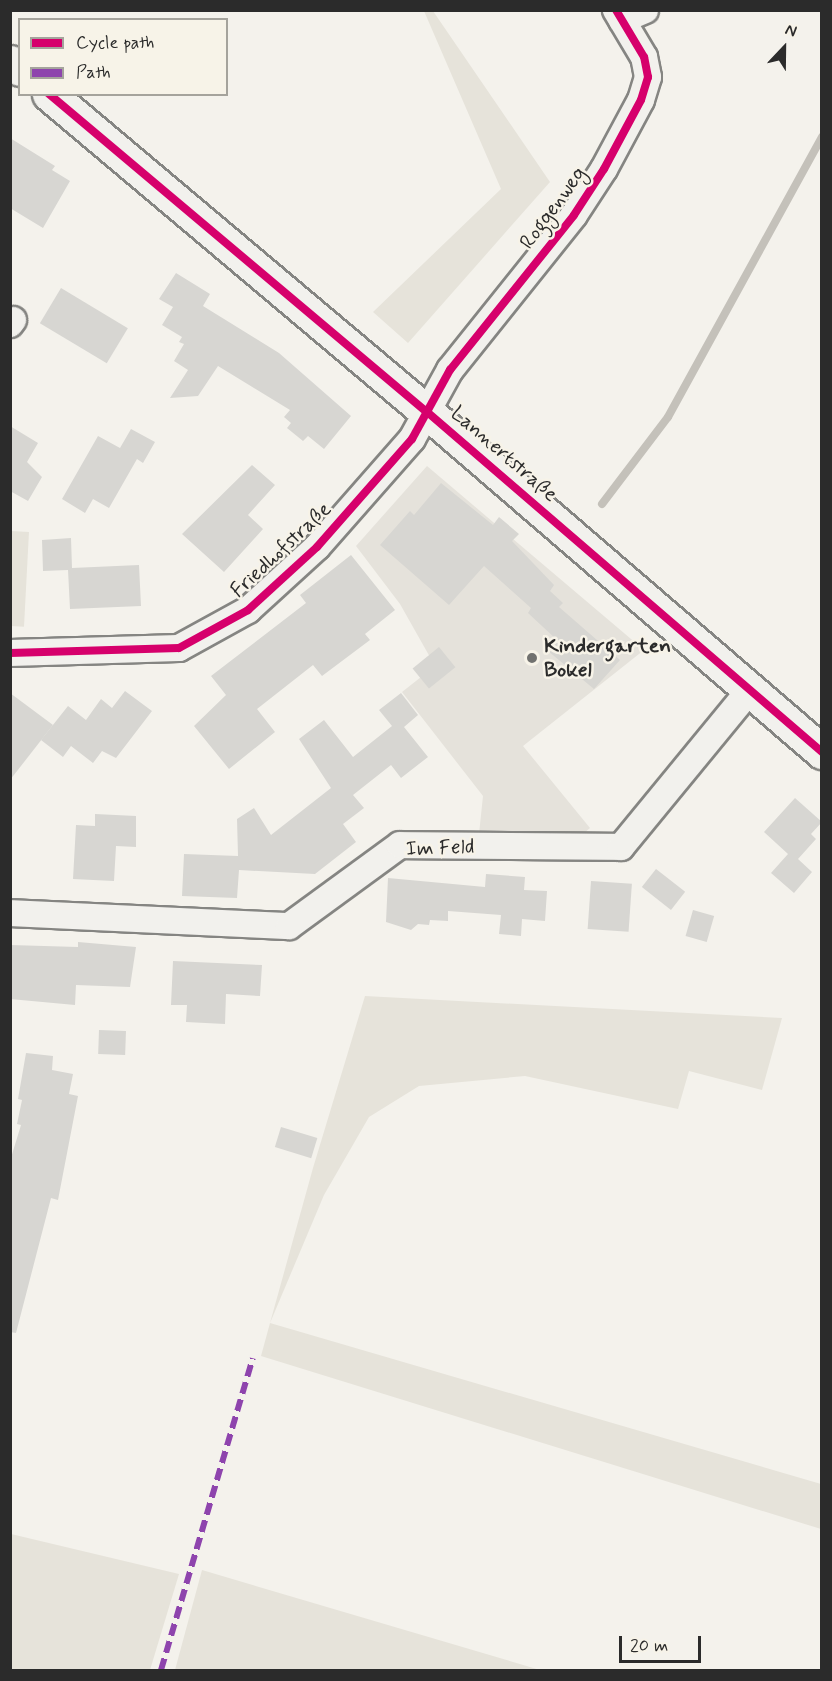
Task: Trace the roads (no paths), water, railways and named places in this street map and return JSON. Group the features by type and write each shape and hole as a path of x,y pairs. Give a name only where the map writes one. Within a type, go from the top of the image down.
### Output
{"street":[{"name":"Roggenweg","path":"426,411 450,370 574,215 641,100 648,77 644,57 627,14"},
{"name":"Lannertstraße","path":"51,96 426,411 822,752"},
{"name":"Friedhofstraße","path":"10,652 179,648 248,610 317,547 412,439 426,411"},
{"name":"Im Feld","path":"10,913 289,927 400,845 621,847 749,691"}],"waterway":[{"path":"602,504 668,417 822,137"}],"place":[{"name":"Kindergarten Bokel","path":"532,658"}]}
